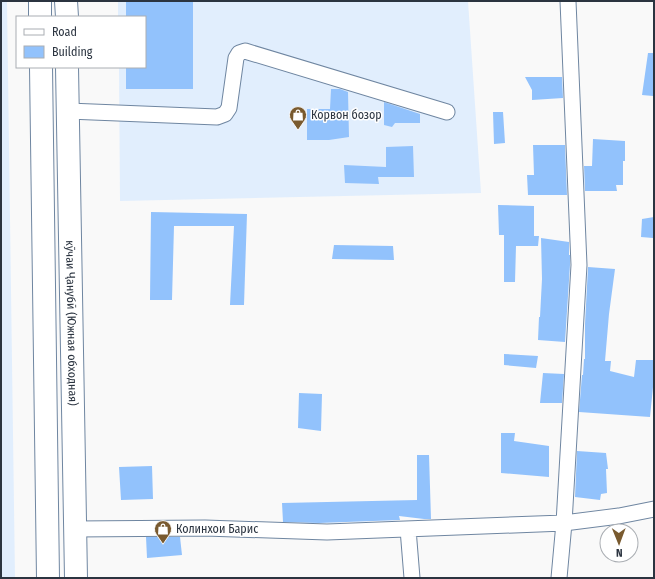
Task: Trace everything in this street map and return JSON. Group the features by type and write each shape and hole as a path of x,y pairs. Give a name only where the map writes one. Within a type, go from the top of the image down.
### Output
{"main road":[{"path":"40,1 40,16"},
{"path":"66,1 67,16"},
{"path":"41,68 48,578"},
{"name":"кӯчаи Ҷанубӣ (Южная обходная)","path":"68,68 76,578"}],"street":[{"path":"559,578 564,523 579,265 568,1"},
{"path":"68,111 217,118 225,114 229,108 236,58 239,53 245,50 447,112"},
{"path":"75,529 205,528 328,532 564,523 619,516 654,509"},
{"path":"408,529 412,578"}],"shaded area":[{"path":"1,1 7,1 15,578 1,578"},
{"name":"Корвон бозор","path":"118,1 468,1 481,193 120,201 119,68 146,68 146,16 118,16"}],"building":[{"path":"126,1 193,1 193,89 126,89 126,68 146,68 146,16 126,16"},
{"path":"648,53 654,53 653,96 642,95"},
{"path":"525,77 562,77 563,98 532,100 532,90"},
{"path":"331,89 340,89 348,92 349,137 329,140 307,140 307,109 330,109"},
{"path":"384,102 420,114 420,123 395,123 392,127 384,125"},
{"path":"493,112 503,112 505,143 494,144"},
{"path":"593,139 625,141 623,185 616,185 617,191 585,191 584,166 592,166"},
{"path":"533,145 565,145 567,195 528,195 527,175 534,175"},
{"path":"413,146 414,177 378,177 379,184 345,183 344,165 386,167 386,147"},
{"path":"498,205 534,206 534,236 539,236 538,246 516,246 515,282 504,282 504,235 499,235"},
{"path":"151,212 247,214 244,305 230,305 234,226 174,226 172,300 150,300"},
{"path":"654,217 653,238 641,237 642,219"},
{"path":"541,238 569,242 570,265 565,342 538,340 542,279"},
{"path":"334,245 393,246 394,260 332,259"},
{"path":"588,267 615,269 605,361 611,361 610,371 634,377 636,360 654,360 650,417 579,412 585,359"},
{"path":"504,354 538,356 536,368 504,365"},
{"path":"543,373 564,374 562,403 540,403"},
{"path":"299,393 322,394 321,431 298,428"},
{"path":"501,433 515,433 514,441 549,446 549,477 501,473"},
{"path":"577,451 606,453 608,469 606,469 607,493 601,494 600,500 575,497"},
{"path":"417,455 429,455 431,519 399,516 400,520 319,523 283,522 282,503 417,500"},
{"path":"152,466 153,499 121,500 119,467"},
{"name":"Колинхои Барис","path":"146,537 180,537 182,555 147,558"}],"place":[{"name":"Корвон бозор","path":"298,130"},
{"name":"Колинхои Барис","path":"163,544"}]}
